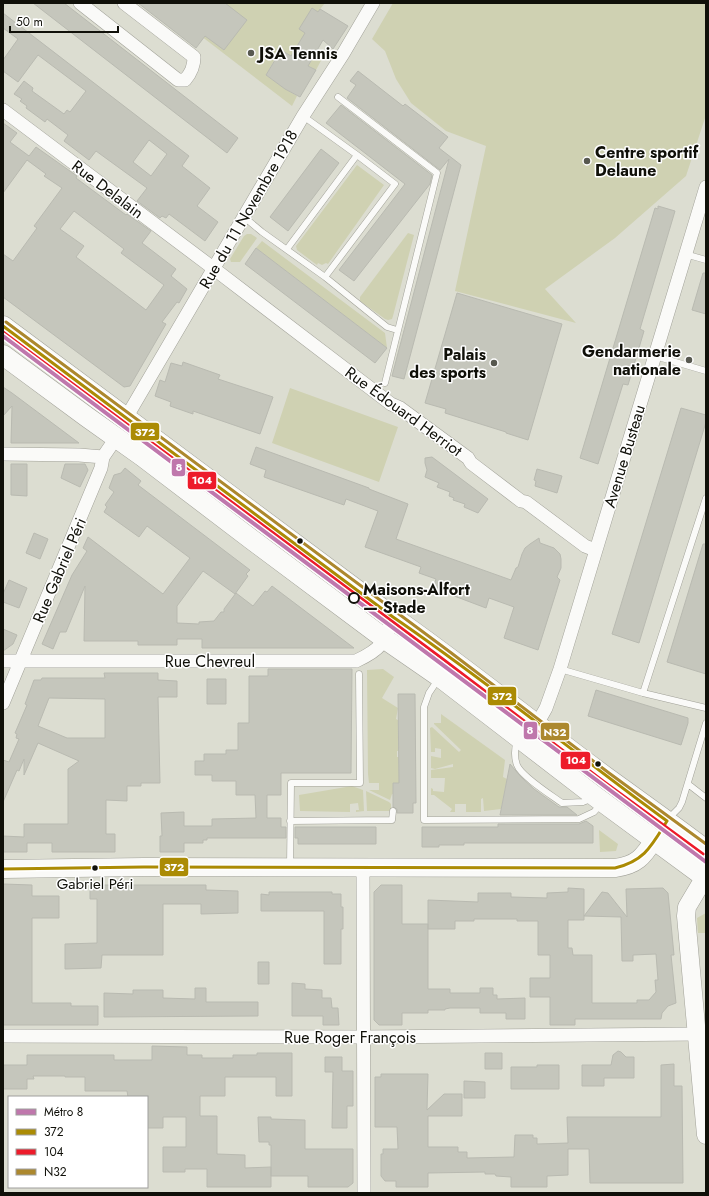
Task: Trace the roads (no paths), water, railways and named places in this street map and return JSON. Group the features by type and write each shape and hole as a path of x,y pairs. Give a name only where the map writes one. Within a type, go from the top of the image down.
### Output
{"main road":[{"path":"3,326 393,617 431,643 606,777 706,850"},
{"path":"3,355 142,456 385,639 440,677 654,840 706,877"},
{"path":"116,438 126,418"},
{"path":"518,736 537,724"}],"street":[{"path":"80,3 178,80 185,80 192,70 194,58 124,3"},
{"name":"Rue du 11 Novembre 1918","path":"126,418 303,116 343,54 373,3"},
{"name":"Rue Delalain","path":"3,110 214,268"},
{"name":"Avenue Busteau","path":"537,724 546,708 560,669 706,187"},
{"name":"Rue Édouard Herriot","path":"214,268 391,404 400,408 468,458 471,463 521,501 526,502 585,546 596,550"},
{"name":"Rue Gabriel Péri","path":"3,703 101,468 103,456 116,438"},
{"path":"3,454 103,456"},
{"name":"Rue Chevreul","path":"3,660 356,661 371,654 385,639 393,617"},
{"path":"3,868 615,868 625,866 642,857 667,821"},
{"path":"364,868 364,1193"},
{"path":"706,877 687,906 686,916 700,1038 706,1135"},
{"name":"Rue Roger François","path":"3,1036 700,1038"}],"lane":[{"path":"338,97 437,173 385,383"},
{"path":"303,116 395,184 325,277"},
{"path":"287,249 357,155"},
{"path":"244,217 262,232 325,277 387,327 397,330"},
{"path":"685,254 706,260"},
{"path":"655,356 706,371"},
{"path":"643,692 706,498"},
{"path":"560,669 706,708"},
{"path":"290,868 291,783 360,783 359,674"},
{"path":"440,677 429,693 424,707 424,820 579,819 594,812 600,799"},
{"path":"667,821 679,808 688,784 706,723"},
{"path":"518,736 515,753 517,765 525,775 562,803 583,802 600,799"},
{"path":"688,784 706,798"},
{"path":"290,821 392,820 392,811"}],"metro line":[{"name":"8","path":"3,336 706,862"}],"place":[{"name":"JSA Tennis","path":"251,53"},
{"name":"Centre sportif Delaune","path":"587,161"},
{"name":"Gendarmerie nationale","path":"689,360"},
{"name":"Palais des sports","path":"494,363"},
{"name":"Maisons-Alfort — Stade","path":"354,598"},
{"name":"Gabriel Péri","path":"95,868"}]}
